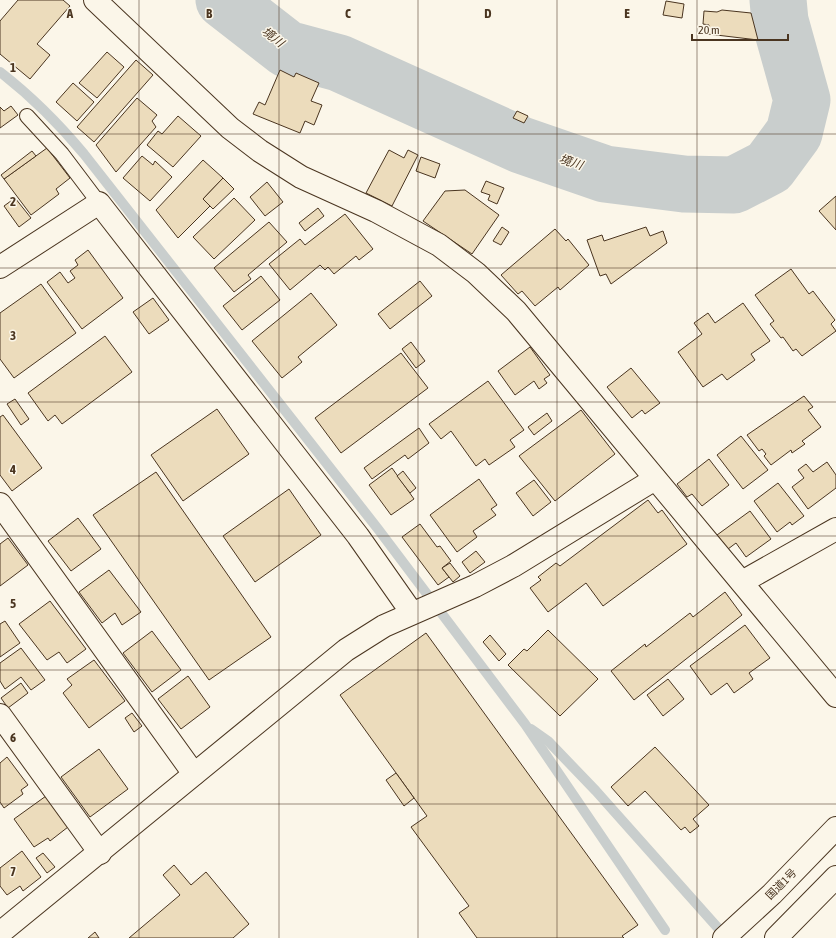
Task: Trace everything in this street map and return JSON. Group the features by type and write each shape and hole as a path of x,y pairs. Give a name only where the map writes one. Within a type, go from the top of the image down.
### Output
{"main road":[{"path":"95,0 230,128 260,151 301,177 376,211 439,244 476,273 516,311 836,696"},
{"path":"0,267 99,203 358,536 415,612"},
{"path":"0,932 346,650 384,626 475,586 513,566 655,479"},
{"path":"0,504 194,774"},
{"path":"742,582 836,528"},
{"path":"0,715 100,852"},
{"name":"国道1号","path":"724,938 772,894 836,828"},
{"path":"776,938 836,877"}],"lane":[{"path":"27,116 62,154 99,203"}],"building":[{"path":"18,0 63,0 70,6 37,44 50,55 30,79 0,54 0,21"},
{"path":"666,1 684,4 682,18 663,15"},
{"path":"722,10 751,13 758,40 708,34 709,25 703,24 704,11 717,12"},
{"path":"107,52 124,67 97,98 79,83"},
{"path":"136,60 153,75 94,142 77,127"},
{"path":"280,70 294,77 296,73 319,83 311,101 322,105 314,125 305,121 300,133 253,114 259,102 265,105"},
{"path":"73,83 94,102 77,121 56,102"},
{"path":"137,98 157,115 152,121 156,127 116,172 96,145"},
{"path":"11,106 18,115 0,128 0,107 4,111"},
{"path":"517,111 528,116 524,123 513,118"},
{"path":"178,116 201,136 173,167 147,145 158,131 162,134"},
{"path":"47,148 70,178 56,189 59,194 31,215 4,179"},
{"path":"389,150 404,158 408,150 418,155 392,206 366,193"},
{"path":"32,151 36,156 4,179 1,175"},
{"path":"142,156 153,165 155,161 172,177 150,201 123,178"},
{"path":"421,157 440,164 435,178 416,171"},
{"path":"203,160 223,178 203,199 210,206 178,238 156,210"},
{"path":"223,178 234,189 213,209 203,199"},
{"path":"486,181 504,188 497,204 488,200 490,195 481,192"},
{"path":"267,182 283,202 265,216 250,197"},
{"path":"465,190 499,215 472,254 423,221 445,191"},
{"path":"836,196 836,230 819,211"},
{"path":"15,198 31,218 19,227 4,206"},
{"path":"234,198 255,220 214,259 193,237"},
{"path":"318,208 324,216 305,231 299,223"},
{"path":"345,214 373,249 359,260 356,256 334,274 328,267 325,270 320,265 290,290 269,264 300,239 305,245"},
{"path":"269,222 287,242 248,275 251,279 234,292 214,268"},
{"path":"502,227 509,232 501,245 493,241"},
{"path":"646,227 650,236 663,231 667,243 611,284 606,274 600,276 587,240 602,235 604,241"},
{"path":"555,229 566,241 568,239 589,265 560,290 558,287 535,306 522,291 518,294 501,275"},
{"path":"88,250 123,298 82,329 47,282 60,272 68,283 75,278 70,271 78,265 75,260"},
{"path":"791,269 809,294 813,291 835,320 831,324 836,331 802,356 796,349 793,351 783,337 781,338 770,324 774,321 755,295"},
{"path":"261,276 280,300 242,330 223,306"},
{"path":"420,281 432,296 390,329 378,314"},
{"path":"41,284 76,333 14,378 0,359 0,313"},
{"path":"311,293 337,325 298,357 302,362 282,378 252,341"},
{"path":"153,298 169,320 149,334 133,312"},
{"path":"743,303 770,341 751,354 755,360 727,380 722,374 703,387 678,352 702,334 694,323 708,313 715,323"},
{"path":"105,336 132,372 62,424 55,415 48,421 28,393"},
{"path":"411,342 425,361 416,368 402,349"},
{"path":"530,347 550,375 544,379 547,383 539,389 534,381 515,395 498,371"},
{"path":"401,353 428,388 341,453 315,418"},
{"path":"631,368 660,403 645,414 642,410 632,418 607,387"},
{"path":"488,381 524,430 510,440 515,447 489,465 485,459 476,466 451,431 441,439 429,424"},
{"path":"804,396 813,407 808,410 821,427 802,441 805,444 792,453 791,450 771,465 764,456 766,454 762,449 759,451 747,435"},
{"path":"15,399 29,419 21,425 7,404"},
{"path":"217,409 249,454 183,501 151,455"},
{"path":"581,410 615,454 555,501 519,456"},
{"path":"547,413 552,421 534,435 528,427"},
{"path":"3,415 42,468 12,491 0,475 0,417"},
{"path":"419,428 429,443 408,459 405,455 372,479 364,468"},
{"path":"741,436 768,470 743,489 717,455"},
{"path":"709,459 729,485 702,506 692,494 687,497 677,484"},
{"path":"827,462 836,475 836,488 808,509 792,487 804,478 798,470 806,464 813,472"},
{"path":"392,468 414,499 391,515 369,485"},
{"path":"403,471 416,488 410,493 397,476"},
{"path":"156,472 271,637 209,680 93,515"},
{"path":"479,479 497,505 491,509 496,515 473,531 477,537 457,552 430,515"},
{"path":"534,480 551,502 533,516 516,493"},
{"path":"778,483 804,516 792,525 790,522 777,532 754,501"},
{"path":"289,489 321,535 255,582 223,536"},
{"path":"648,500 658,513 662,510 687,544 603,606 586,583 548,612 530,588 541,580 538,577 556,563 560,566"},
{"path":"750,511 771,539 746,557 736,543 728,549 717,535"},
{"path":"78,518 101,549 71,571 48,541"},
{"path":"420,524 437,547 440,546 451,561 442,568 449,577 438,585 402,537"},
{"path":"8,538 28,565 0,586 0,544"},
{"path":"476,551 485,562 470,573 462,562"},
{"path":"450,563 460,576 453,582 442,568"},
{"path":"109,570 141,612 122,625 115,613 102,623 79,592"},
{"path":"725,592 742,615 634,700 611,671 645,644 646,647 690,613 693,617"},
{"path":"50,601 86,649 67,663 59,652 47,660 19,624"},
{"path":"5,621 20,643 0,657 0,624"},
{"path":"745,625 770,658 749,673 753,679 734,693 727,683 711,695 690,666"},
{"path":"548,630 598,679 560,716 508,665 524,649 527,651"},
{"path":"152,631 181,670 152,692 123,653"},
{"path":"426,633 638,925 622,936 624,938 477,938 459,913 469,906 411,827 427,816 340,695"},
{"path":"490,635 506,654 499,661 483,642"},
{"path":"21,648 45,680 31,690 21,677 5,689 0,681 0,663"},
{"path":"94,660 125,701 89,728 63,693 72,685 67,679"},
{"path":"188,676 210,707 181,729 158,699"},
{"path":"668,679 684,699 663,716 647,695"},
{"path":"21,683 28,693 8,708 1,698"},
{"path":"132,713 142,726 134,732 125,718"},
{"path":"655,747 709,805 693,819 699,826 690,833 685,827 681,830 645,791 628,806 611,787"},
{"path":"99,749 128,789 90,817 61,777"},
{"path":"7,757 28,785 21,790 23,794 4,808 0,802 0,763"},
{"path":"396,773 414,798 404,806 386,780"},
{"path":"46,796 68,827 50,841 48,838 34,847 14,819"},
{"path":"22,851 41,877 23,891 20,886 7,895 0,886 0,868"},
{"path":"43,853 55,867 47,873 36,858"},
{"path":"174,865 191,885 206,872 249,924 233,938 129,938 180,895 163,875"},
{"path":"95,932 99,938 88,938"}],"waterway":[{"name":"境川","path":"224,0 287,49 339,63 521,145 605,174 684,184 734,185 769,167 794,133 802,100 780,21 778,0"},
{"path":"0,72 44,111 84,154 378,529 525,724 665,930"},
{"path":"531,729 548,741 596,791 726,937"}]}
